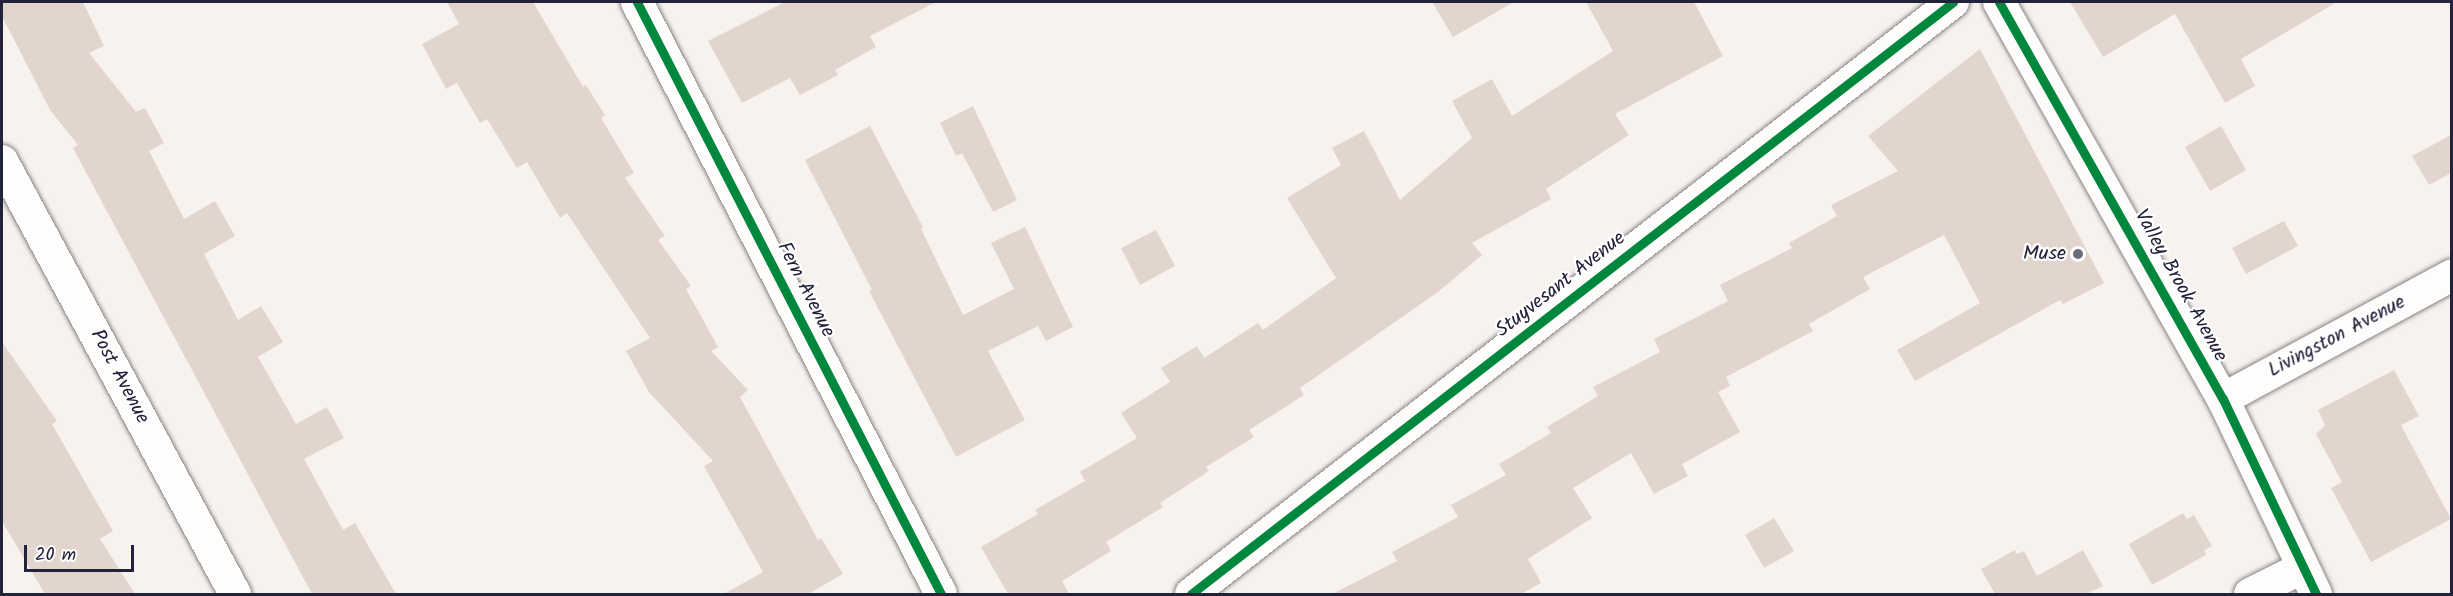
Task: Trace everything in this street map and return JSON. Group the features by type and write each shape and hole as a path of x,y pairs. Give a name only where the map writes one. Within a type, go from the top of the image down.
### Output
{"street":[{"name":"Fern Avenue","path":"637,2 941,594"},
{"name":"Stuyvesant Avenue","path":"1191,594 1953,2"},
{"name":"Valley Brook Avenue","path":"1999,2 2223,399 2309,581"},
{"name":"Post Avenue","path":"2,161 235,594"},
{"name":"Livingston Avenue","path":"2223,399 2451,275"},
{"path":"2250,594 2309,581"}],"building":[{"path":"2,2 83,2 104,46 89,53 136,112 145,108 164,143 149,151 184,219 215,201 235,236 204,254 238,320 261,306 283,342 258,357 296,424 327,407 344,438 304,459 343,530 355,523 396,594 312,594 73,148 78,145 50,110 2,16"},
{"path":"447,2 533,2 583,87 586,85 605,115 601,118 634,173 625,178 665,236 658,240 691,286 686,289 718,347 711,351 748,390 740,397 818,540 821,538 843,574 808,594 724,594 763,572 704,466 713,461 649,392 626,351 650,338 567,213 560,218 527,162 517,168 487,119 480,123 457,83 446,89 422,44 459,24"},
{"path":"785,2 936,2 870,36 876,47 835,70 838,75 800,95 790,78 742,103 708,41"},
{"path":"1432,2 1514,2 1453,37"},
{"path":"1586,2 1694,2 1723,56 1615,114 1629,135 1546,189 1551,199 1472,243 1482,255 1438,292 1300,388 1304,395 1249,430 1254,437 1206,467 1209,471 1160,503 1163,507 1106,542 1111,551 1062,581 1069,594 1008,594 981,547 1038,514 1035,510 1085,481 1080,472 1137,438 1121,413 1170,382 1161,368 1197,346 1204,358 1258,323 1263,330 1336,278 1287,198 1341,165 1332,148 1364,131 1400,200 1472,138 1452,101 1492,79 1512,116 1613,51"},
{"path":"2070,2 2337,2 2241,59 2255,86 2225,103 2175,14 2103,57"},
{"path":"1980,49 2104,283 2063,304 2060,300 1915,381 1897,350 1980,303 1944,235 1863,277 1870,289 1809,324 1813,331 1726,377 1730,386 1718,392 1740,432 1682,464 1688,476 1654,494 1631,453 1573,488 1592,518 1528,559 1541,583 1521,594 1332,594 1397,561 1392,552 1458,517 1451,505 1506,475 1499,464 1551,433 1547,427 1598,396 1593,387 1660,352 1654,339 1728,301 1720,285 1792,248 1789,243 1837,216 1831,205 1898,171 1868,136"},
{"path":"973,106 1017,200 993,212 962,153 956,156 940,123"},
{"path":"870,126 923,227 921,229 963,315 1014,289 991,243 1025,227 1073,327 1046,341 1038,326 988,351 1025,420 956,457 869,291 872,290 805,160"},
{"path":"2221,126 2246,170 2210,191 2185,147"},
{"path":"2451,135 2451,173 2429,185 2412,156"},
{"path":"2284,221 2298,246 2246,274 2232,248"},
{"path":"1156,230 1175,266 1140,285 1121,248"},
{"path":"2,342 57,421 52,424 113,531 100,539 135,594 45,594 2,521"},
{"path":"2394,370 2419,416 2401,425 2451,519 2371,562 2331,488 2342,482 2316,434 2325,425 2318,410"},
{"path":"2183,513 2187,519 2194,515 2212,546 2204,550 2206,555 2152,585 2129,544"},
{"path":"1774,518 1794,551 1764,568 1745,535"},
{"path":"2015,550 2017,554 2024,551 2037,576 2083,550 2103,586 2086,594 1995,594 1981,569"}],"cycle path":[{"path":"637,2 941,594"},
{"path":"1191,594 1953,2"},
{"path":"1999,2 2223,399 2316,594"}],"place":[{"name":"Muse","path":"2078,254"}]}
